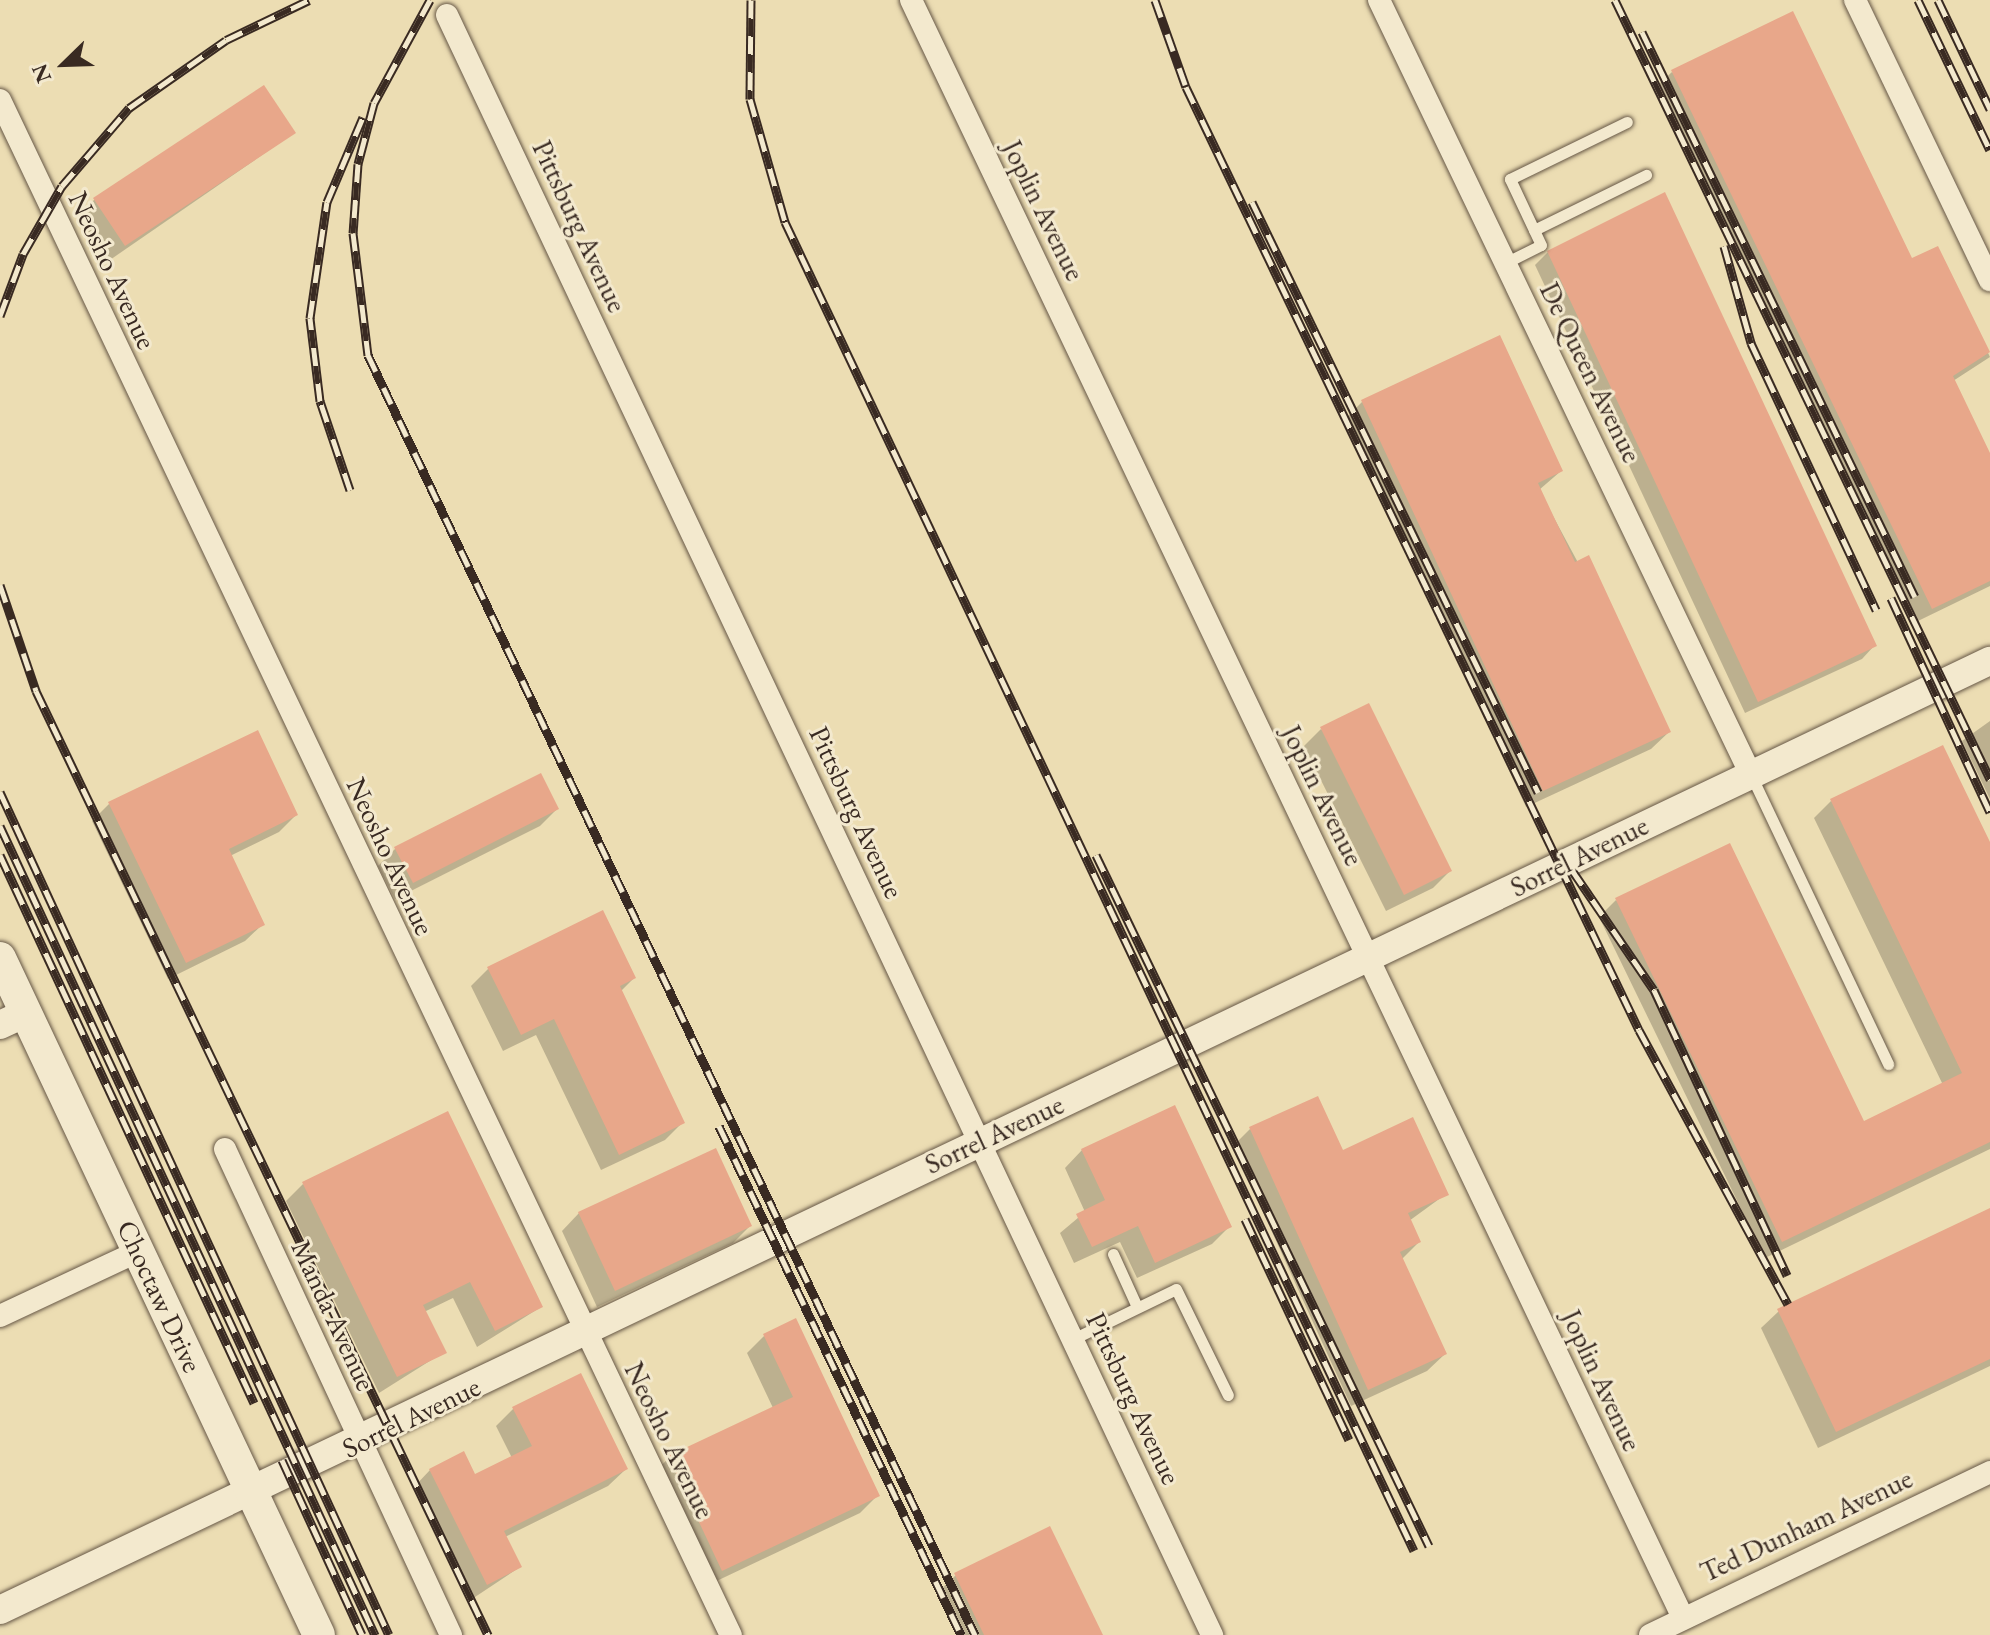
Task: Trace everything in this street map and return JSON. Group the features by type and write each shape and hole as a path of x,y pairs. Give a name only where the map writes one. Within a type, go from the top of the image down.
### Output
{"main road":[{"name":"Choctaw Drive","path":"0,958 13,1019 139,1251 319,1635"}],"street":[{"name":"Joplin Avenue","path":"911,0 1682,1616"},
{"name":"De Queen Avenue","path":"1379,0 1749,771"},
{"path":"1855,0 1990,280"},
{"name":"Pittsburg Avenue","path":"447,15 1212,1635"},
{"name":"Neosho Avenue","path":"0,100 584,1334 731,1635"},
{"name":"Sorrel Avenue","path":"0,1610 253,1493 979,1140 1369,961 1749,771 1990,661"},
{"name":"Manda Avenue","path":"225,1149 358,1441 451,1635"},
{"path":"0,1316 139,1251"},
{"name":"Ted Dunham Avenue","path":"1650,1635 1682,1616 1990,1472"}],"lane":[{"path":"1505,263 1541,245 1510,179 1627,122"},
{"path":"1534,230 1646,175"},
{"path":"1749,771 1888,1064"},
{"path":"1113,1254 1137,1307"},
{"path":"1073,1339 1176,1289 1228,1395"}],"building":[{"path":"1793,11 1912,258 1938,246 1990,352 1953,376 1990,453 1990,581 1932,609 1671,70"},
{"path":"264,85 296,133 125,246 93,198"},
{"path":"1665,192 1877,646 1758,702 1547,251"},
{"path":"1500,335 1563,471 1538,483 1575,562 1589,555 1671,732 1543,791 1361,400"},
{"path":"1369,703 1452,871 1404,895 1320,727"},
{"path":"258,730 298,815 229,849 265,925 186,963 108,802"},
{"path":"1943,745 1990,842 1990,1142 1782,1242 1615,898 1730,843 1864,1121 1962,1073 1830,799"},
{"path":"541,773 559,809 413,883 394,847"},
{"path":"603,910 636,978 620,986 685,1123 619,1155 554,1019 521,1035 487,967"},
{"path":"1318,1096 1343,1150 1413,1117 1449,1195 1408,1213 1421,1242 1400,1252 1447,1354 1368,1390 1249,1127"},
{"path":"1175,1105 1232,1227 1155,1263 1138,1226 1092,1247 1076,1214 1105,1200 1081,1149"},
{"path":"448,1111 543,1307 495,1331 470,1282 423,1305 447,1353 397,1377 302,1182"},
{"path":"716,1148 752,1226 615,1291 578,1212"},
{"path":"1990,1208 1990,1359 1836,1432 1777,1309"},
{"path":"796,1318 880,1496 722,1571 668,1456 793,1397 763,1334"},
{"path":"581,1373 628,1469 504,1531 522,1567 487,1585 429,1469 464,1451 475,1474 532,1446 512,1407"},
{"path":"1050,1526 1103,1635 984,1635 954,1573"}],"railway":[{"path":"0,316 23,254 62,186 129,108 226,40 309,0"},
{"path":"430,0 374,103 358,164 353,233 368,355 975,1635"},
{"path":"751,0 750,99 785,222 1414,1551"},
{"path":"1155,0 1186,87 1639,1030 1788,1304"},
{"path":"1615,0 1990,779"},
{"path":"1918,0 1990,150"},
{"path":"1938,0 1990,109"},
{"path":"1642,32 1915,597"},
{"path":"350,490 320,401 310,318 327,202 363,117"},
{"path":"1252,202 1538,792"},
{"path":"1724,246 1751,343 1876,610"},
{"path":"0,585 36,691 488,1635"},
{"path":"1891,598 1990,812"},
{"path":"0,792 389,1635"},
{"path":"0,826 375,1635"},
{"path":"0,855 254,1403"},
{"path":"1096,855 1429,1546"},
{"path":"1572,870 1654,990 1787,1275"},
{"path":"719,1126 961,1635"},
{"path":"1245,1219 1349,1440"},
{"path":"282,1460 362,1635"}]}
